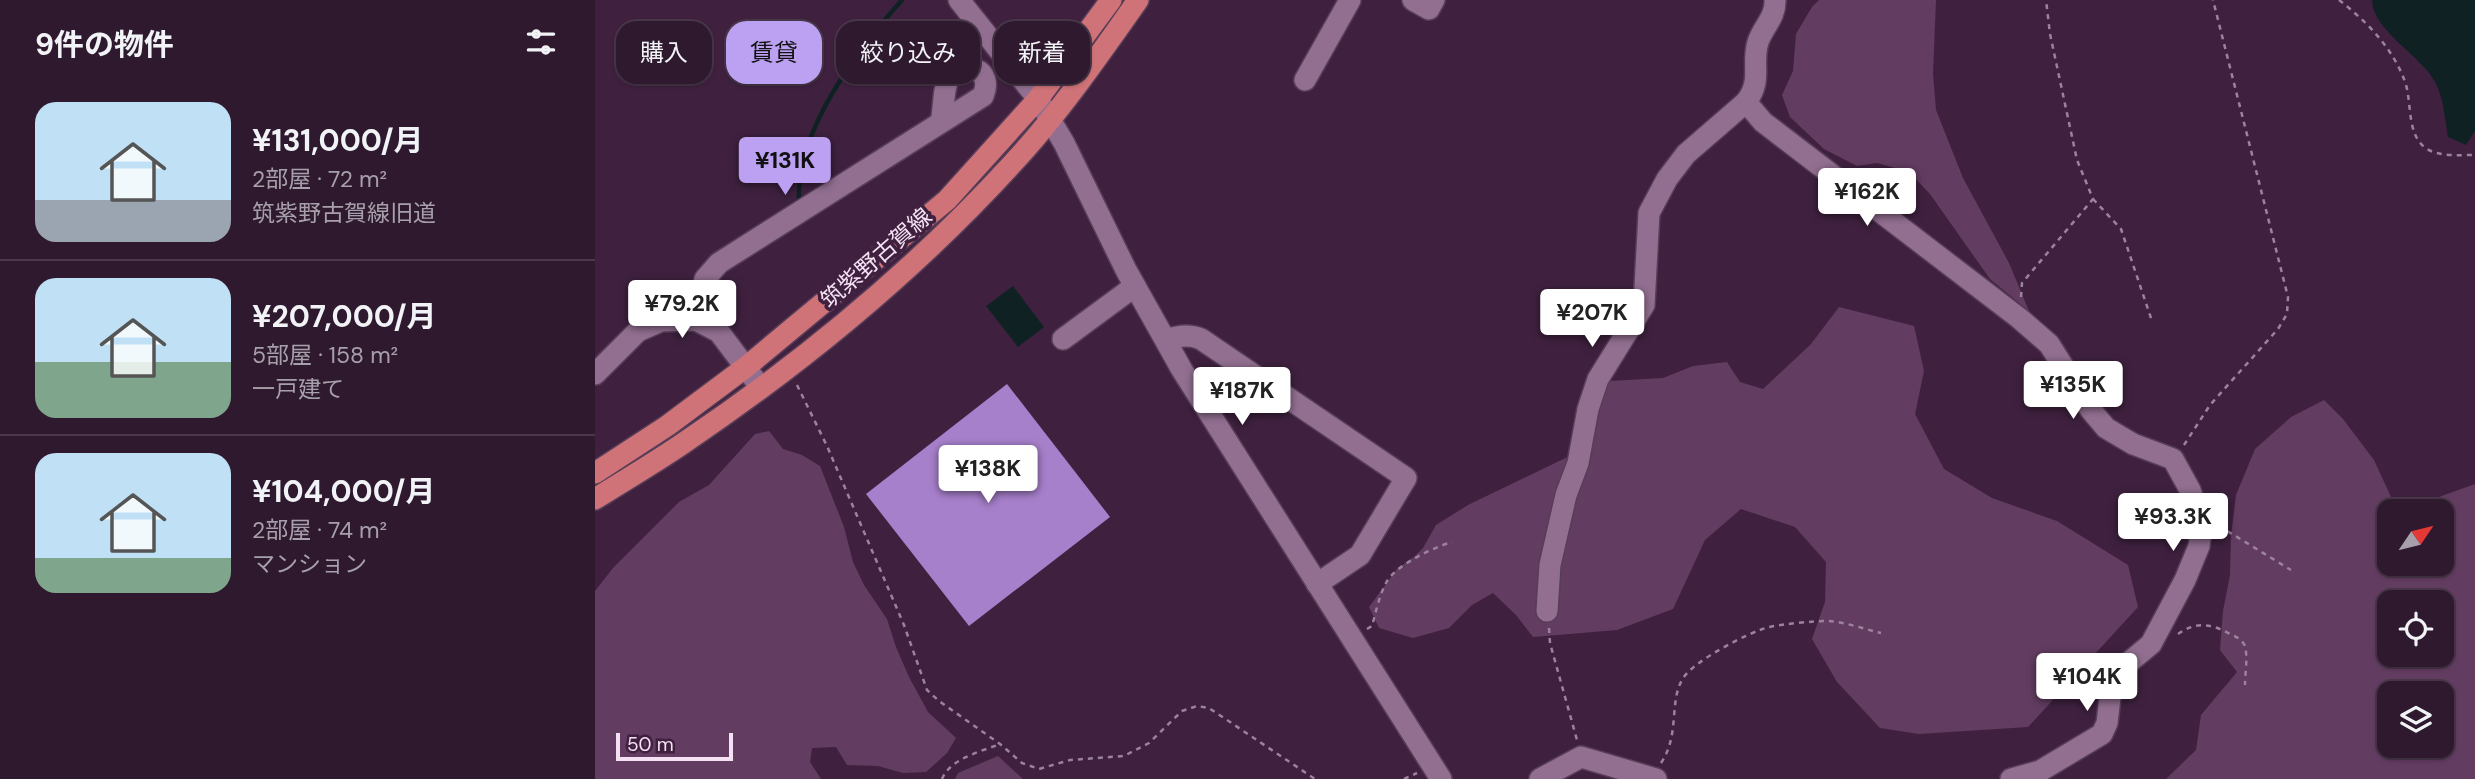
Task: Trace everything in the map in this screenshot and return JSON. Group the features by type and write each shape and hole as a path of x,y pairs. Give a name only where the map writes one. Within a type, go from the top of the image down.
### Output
{"main road":[{"name":"筑紫野古賀線","path":"595,473 667,426 745,367 947,200 1038,99 1111,0"},
{"name":"筑紫野古賀線","path":"595,499 685,442 761,388 895,279 960,220 1015,162 1138,0"}],"street":[{"path":"960,0 1038,99 1064,143 1165,341 1441,779"},
{"path":"1305,80 1350,0"},
{"path":"1413,0 1429,9 1434,0"},
{"path":"1547,611 1550,565 1566,495 1578,463 1588,409 1598,379 1644,305 1649,213 1667,179 1686,154 1746,102 1756,84 1758,43 1775,10 1775,0"},
{"path":"1746,102 1763,122 2019,318 2049,344 2090,409 2106,428 2133,444 2173,459 2190,490 2202,524 2199,546 2185,580 2151,644 2120,669 2112,680 2107,723 2102,734 2040,771 2011,779"},
{"path":"696,320 705,279 719,263 941,122"},
{"path":"1063,339 1135,286"},
{"path":"595,374 638,331 660,321 696,320 719,331 761,388"},
{"path":"1165,341 1192,335 1201,339 1406,478 1360,555 1317,584"},
{"path":"1540,779 1581,757 1654,778"}],"path":[{"path":"2046,0 2050,34 2077,160 2093,200 2120,229 2152,321"},
{"path":"2173,459 2210,405 2278,329 2287,314 2288,297 2213,0"},
{"path":"2339,0 2365,22 2388,49 2405,80 2415,137 2427,149 2445,155 2475,155"},
{"path":"2019,318 2022,283 2093,200"},
{"path":"788,367 827,446 904,625 927,690 939,701 1022,763 1039,769 1070,760 1124,756 1149,743 1182,710 1197,706 1209,708 1315,779"},
{"path":"2200,519 2208,519 2291,570"},
{"path":"1352,638 1372,626 1387,580 1423,554 1452,542"},
{"path":"1547,611 1551,643 1581,757"},
{"path":"1654,778 1673,733 1676,698 1681,680 1706,657 1767,627 1829,621 1881,633"},
{"path":"2151,644 2159,647 2189,627 2215,625 2244,643 2245,685"},
{"path":"942,779 946,770 958,761 1000,744"}],"shaded area":[{"path":"1819,0 1936,0 1933,74 1936,110 1963,178 2009,263 2029,311 1990,279 1930,194 1909,172 1877,163 1857,166 1824,149 1790,117 1782,95 1793,71 1796,34"},
{"path":"2372,0 2475,0 2475,131 2466,145 2448,137 2443,103 2436,84 2421,63 2380,22"},
{"path":"1013,286 1044,327 1018,347 986,306"},
{"path":"1839,307 1914,326 1924,371 1915,414 1944,469 1992,498 2057,521 2128,565 2138,607 2028,727 1919,734 1880,728 1837,682 1812,639 1825,602 1826,562 1795,527 1741,509 1705,540 1673,609 1617,630 1533,637 1516,615 1493,593 1472,605 1449,628 1413,638 1379,628 1369,607 1397,569 1423,548 1436,525 1468,505 1580,451 1592,430 1609,381 1663,378 1693,366 1727,362 1740,382 1763,389 1811,344"},
{"path":"2324,400 2343,419 2374,460 2391,497 2396,499 2377,499 2377,576 2454,576 2454,499 2433,499 2475,484 2475,779 2166,779 2196,750 2201,715 2237,672 2220,650 2223,611 2230,575 2236,495 2255,449 2291,417"},
{"path":"769,431 783,449 802,455 820,466 844,527 853,562 864,585 887,619 909,677 928,712 956,738 947,753 926,772 903,773 878,766 847,765 836,747 812,748 810,762 821,779 595,779 595,591 613,568 679,502 709,485 755,434"},
{"path":"998,756 1023,779 955,779 958,773"}],"building":[{"path":"1007,384 1110,517 969,626 866,494"}],"waterway":[{"path":"799,200 800,174 818,120 849,67 902,0"}]}
